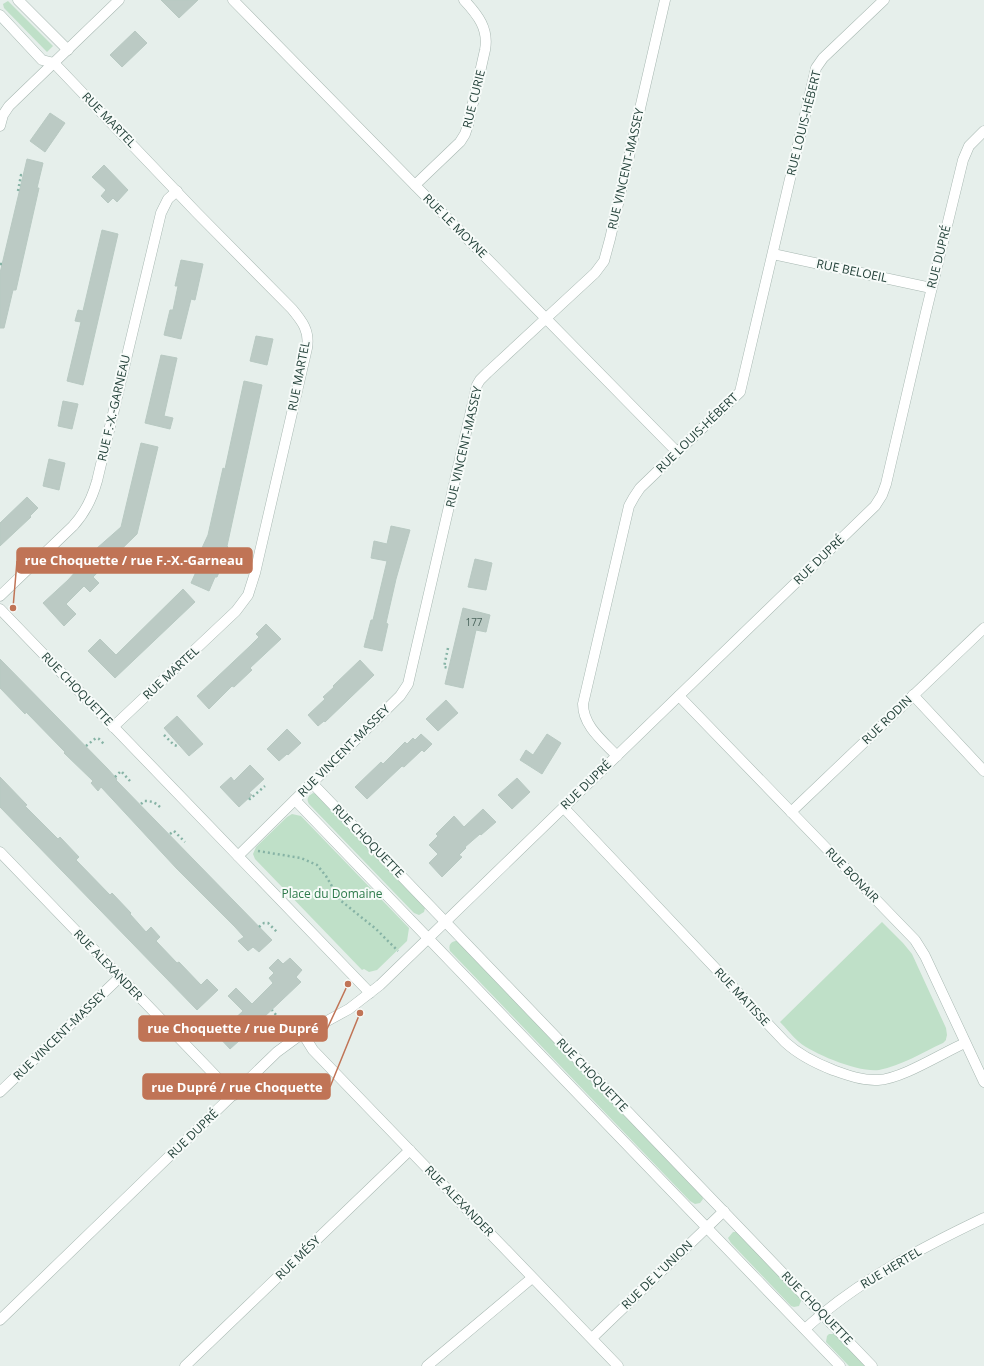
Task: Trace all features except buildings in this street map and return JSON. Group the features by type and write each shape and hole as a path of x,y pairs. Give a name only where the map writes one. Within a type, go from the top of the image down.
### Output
{"street":[{"path":"18,0 68,50"},
{"path":"0,126 3,115 9,106 119,0"},
{"name":"RUE LE MOYNE","path":"232,0 677,452"},
{"name":"RUE CURIE","path":"415,185 460,142 468,125 486,40 485,30 481,20 464,0"},
{"name":"RUE VINCENT-MASSEY","path":"238,856 400,696 408,684 477,385 487,373 602,265 606,256 664,0"},
{"name":"RUE LOUIS-HÉBERT","path":"617,756 586,721 583,708 584,698 629,506 637,492 740,392 816,68 823,58 884,0"},
{"name":"RUE MARTEL","path":"0,15 42,60 54,63 301,319 307,333 308,343 257,565 248,595 236,611 114,727"},
{"name":"RUE DUPRÉ","path":"0,1320 277,1052 303,1034 349,1010 370,993 871,511 879,501 886,484 931,288 964,155 969,146 984,132"},
{"name":"RUE F.-X.-GARNEAU","path":"0,596 73,526 83,514 91,500 97,481 161,213 168,199 177,191"},
{"name":"RUE BELOEIL","path":"773,254 931,288"},
{"name":"RUE CHOQUETTE","path":"0,609 370,993"},
{"name":"RUE RODIN","path":"791,812 984,628"},
{"path":"913,695 984,771"},
{"name":"RUE BONAIR","path":"679,696 915,940 925,956 984,1082"},
{"name":"RUE CHOQUETTE","path":"312,783 872,1366"},
{"name":"RUE CHOQUETTE","path":"295,800 840,1366"},
{"name":"RUE MATISSE","path":"564,808 785,1042 802,1055 821,1065 847,1075 878,1080 899,1074 965,1043"},
{"name":"RUE ALEXANDER","path":"0,852 4,864 120,977 234,1095"},
{"name":"RUE VINCENT-MASSEY","path":"0,1092 120,977"},
{"name":"RUE ALEXANDER","path":"303,1034 313,1050 618,1366"},
{"name":"RUE MÉSY","path":"185,1366 410,1150"},
{"name":"RUE DE L'UNION","path":"592,1338 724,1211"},
{"name":"RUE HERTEL","path":"805,1329 839,1300 884,1272 932,1244 984,1218"},
{"path":"427,1366 532,1278"}],"path":[{"path":"18,191 21,175 23,176"},
{"path":"448,648 444,667 449,668"},
{"path":"164,735 174,745 177,746 178,744"},
{"path":"86,746 96,738 105,745"},
{"path":"101,741 104,738"},
{"path":"115,776 121,771 130,780"},
{"path":"249,798 250,800 265,786"},
{"path":"141,804 144,801 149,801 156,803 160,807"},
{"path":"170,834 174,831 185,842"},
{"path":"254,851 292,856 305,859 318,865 340,900 376,928 398,951"},
{"path":"259,927 264,923 268,923 277,932"},
{"path":"266,1026 276,1015 272,1010"},
{"path":"240,1037 241,1039 245,1040 256,1034"}],"green space":[{"path":"8,1 53,46 47,52 4,8 3,4"},
{"path":"313,793 316,794 424,905 424,912 419,915 414,913 309,804 308,798"},
{"name":"Place du Domaine","path":"292,814 301,816 409,928 407,941 377,970 369,972 364,969 362,970 255,859 253,854 256,847"},
{"path":"882,922 912,954 946,1028 947,1035 946,1040 943,1043 895,1065 879,1070 860,1069 837,1062 806,1047 799,1042 780,1022"},
{"path":"457,941 702,1196 703,1199 700,1203 695,1204 690,1201 450,951 450,944"},
{"path":"733,1232 738,1232 801,1299 799,1306 791,1306 731,1243 728,1238"},
{"path":"829,1334 834,1334 867,1366 849,1366 826,1342"}],"place":[{"name":"rue Choquette / rue F.-X.-Garneau","path":"13,608"},
{"name":"rue Choquette / rue Dupré","path":"348,984"},
{"name":"rue Dupré / rue Choquette","path":"360,1013"}]}
